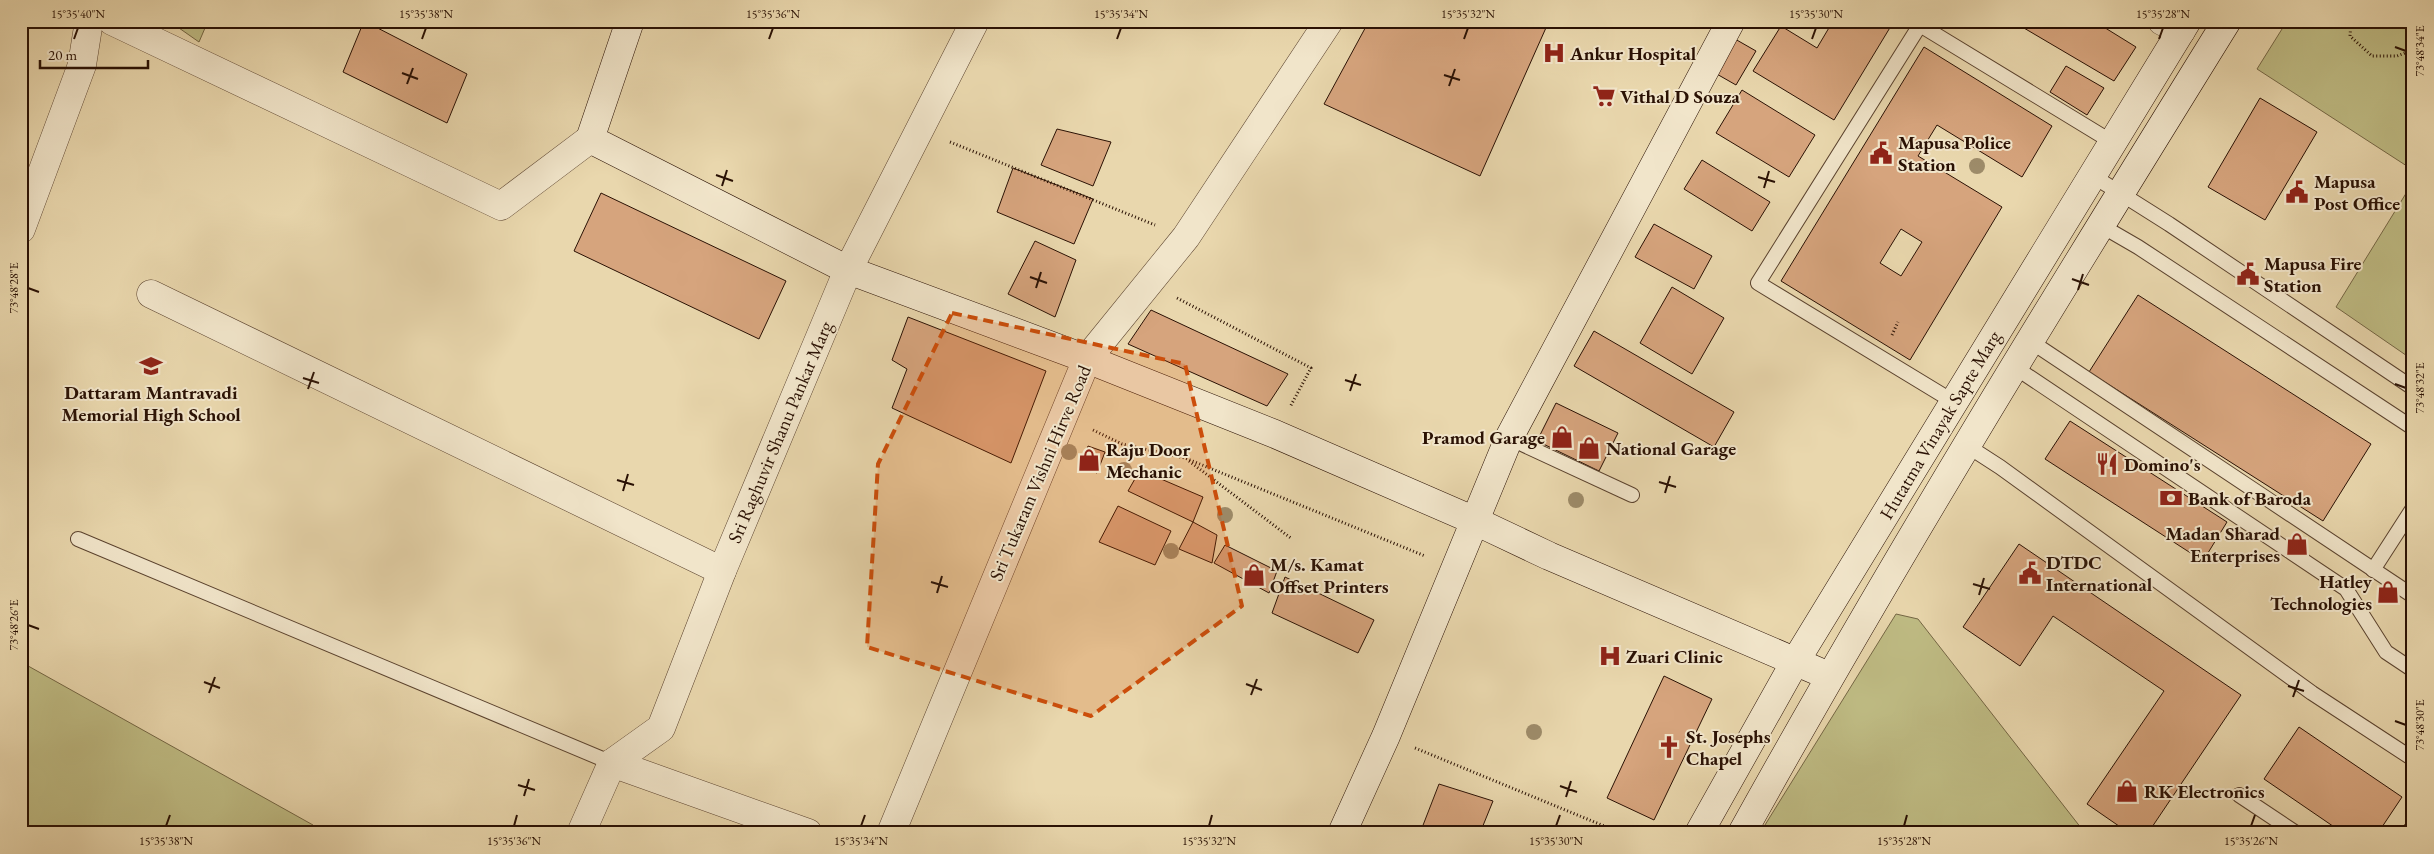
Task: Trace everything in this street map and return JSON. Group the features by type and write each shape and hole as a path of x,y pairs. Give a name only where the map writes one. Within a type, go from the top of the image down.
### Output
{"street":[{"path":"21,229 82,65 89,21"},
{"path":"112,21 501,206 590,139 630,21"},
{"name":"Sri Raghuvir Shanu Pankar Marg","path":"612,763 661,728 722,571 848,270 975,21"},
{"name":"Sri Tukaram Vishni Hirve Road","path":"890,833 1087,359 1186,237 1328,21"},
{"path":"1342,833 1386,736 1456,568 1473,520 1509,438 1731,21"},
{"name":"Hutatma Vinayak Sapte Marg","path":"1742,833 1828,676 2012,366 2030,341 2227,21"},
{"name":"Hutatma Vinayak Sapte Marg","path":"1700,833 1795,662 2092,176 2177,24"},
{"path":"590,139 848,270 1087,359 1275,434 1473,520 1548,556 1828,676"},
{"path":"151,294 722,571"},
{"path":"581,833 612,763 808,833"}],"lane":[{"path":"1954,402 1758,283 1920,25 2112,142"},
{"path":"2092,176 2178,229 2413,388"},
{"path":"2100,225 2138,247 2413,428"},
{"path":"2030,341 2413,596"},
{"path":"2012,366 2346,589 2386,652 2413,670"},
{"path":"1509,438 1632,495"},
{"path":"1966,445 2000,467 2312,693 2413,759"},
{"path":"2373,570 2413,508"},
{"path":"78,540 612,763"},
{"path":"2239,795 2296,833"}],"path":[{"path":"2351,21 2350,36 2372,56 2397,56 2413,50"},
{"path":"920,130 1186,237"},
{"path":"1148,284 1312,368 1275,434"},
{"path":"1064,416 1122,444 1184,458 1456,568"},
{"path":"1184,458 1292,538"},
{"path":"1386,736 1621,833"}],"highlighted area":[{"path":"952,313 1185,364 1242,606 1091,716 867,647 878,464"}],"shaded area":[{"path":"169,21 208,21 199,42"},
{"path":"2287,21 2413,21 2413,170 2257,69"},
{"path":"2413,182 2413,360 2336,307"},
{"path":"1896,614 1918,619 2085,833 1760,833"},
{"path":"21,662 313,825 309,833 21,833"}],"building":[{"path":"364,21 467,74 447,123 343,72"},
{"path":"1369,21 1416,21 1423,24 1425,21 1549,21 1480,176 1324,104"},
{"path":"1833,21 1894,21 1834,120 1753,71 1781,26 1817,48"},
{"path":"2012,21 2094,21 2136,47 2114,81"},
{"path":"1735,39 1756,51 1736,85 1715,73"},
{"path":"1924,47 2052,126 2022,177 1937,125 1918,156 2002,207 1910,360 1781,281","holes":["1901,229 1922,242 1901,276 1880,263"]},
{"path":"2066,66 2104,88 2087,115 2050,92"},
{"path":"1742,90 1815,135 1789,177 1716,133"},
{"path":"2260,98 2317,132 2265,220 2208,187"},
{"path":"1057,129 1111,142 1093,186 1041,165"},
{"path":"1702,160 1770,202 1752,231 1684,189"},
{"path":"1013,168 1093,199 1074,244 997,212"},
{"path":"601,193 786,281 759,339 574,251"},
{"path":"1654,224 1712,256 1694,289 1635,257"},
{"path":"1035,241 1076,260 1055,317 1008,294"},
{"path":"1672,287 1724,318 1692,374 1640,343"},
{"path":"2138,295 2371,444 2323,521 2089,372"},
{"path":"1151,310 1288,374 1267,406 1128,344"},
{"path":"908,317 1046,371 1011,463 892,408 907,369 892,360"},
{"path":"1594,331 1734,412 1714,447 1574,366"},
{"path":"1556,403 1618,433 1599,471 1537,441"},
{"path":"2070,421 2227,522 2203,561 2045,459"},
{"path":"1088,446 1105,452 1097,473 1080,467"},
{"path":"1140,470 1203,497 1193,522 1128,491"},
{"path":"1118,506 1171,531 1155,565 1099,542"},
{"path":"1193,522 1217,535 1212,563 1179,549"},
{"path":"2019,544 2241,695 2148,833 2129,833 2087,804 2164,691 2053,616 2020,666 1963,627"},
{"path":"1225,545 1277,571 1269,593 1214,563"},
{"path":"1285,577 1374,620 1358,653 1272,613"},
{"path":"1664,676 1712,699 1654,820 1607,798"},
{"path":"2299,727 2402,797 2378,833 2343,833 2264,779"},
{"path":"1439,784 1493,801 1480,833 1420,833"},
{"path":"2413,813 2413,833 2399,833"}],"place":[{"name":"Ankur Hospital","path":"1554,53"},
{"name":"Vithal D Souza","path":"1604,96"},
{"name":"Mapusa Police Station","path":"1881,153"},
{"name":"Mapusa Post Office","path":"2297,192"},
{"name":"Mapusa Fire Station","path":"2248,274"},
{"name":"Dattaram Mantravadi Memorial High School","path":"151,366"},
{"name":"Pramod Garage","path":"1562,437"},
{"name":"National Garage","path":"1589,448"},
{"name":"Raju Door Mechanic","path":"1089,460"},
{"name":"Domino's","path":"2107,464"},
{"name":"Bank of Baroda","path":"2171,498"},
{"name":"Madan Sharad Enterprises","path":"2297,544"},
{"name":"DTDC International","path":"2030,573"},
{"name":"M/s. Kamat Offset Printers","path":"1254,575"},
{"name":"Hatley Technologies","path":"2388,592"},
{"name":"Zuari Clinic","path":"1610,656"},
{"name":"St. Josephs Chapel","path":"1669,747"},
{"name":"RK Electronics","path":"2127,791"}]}
